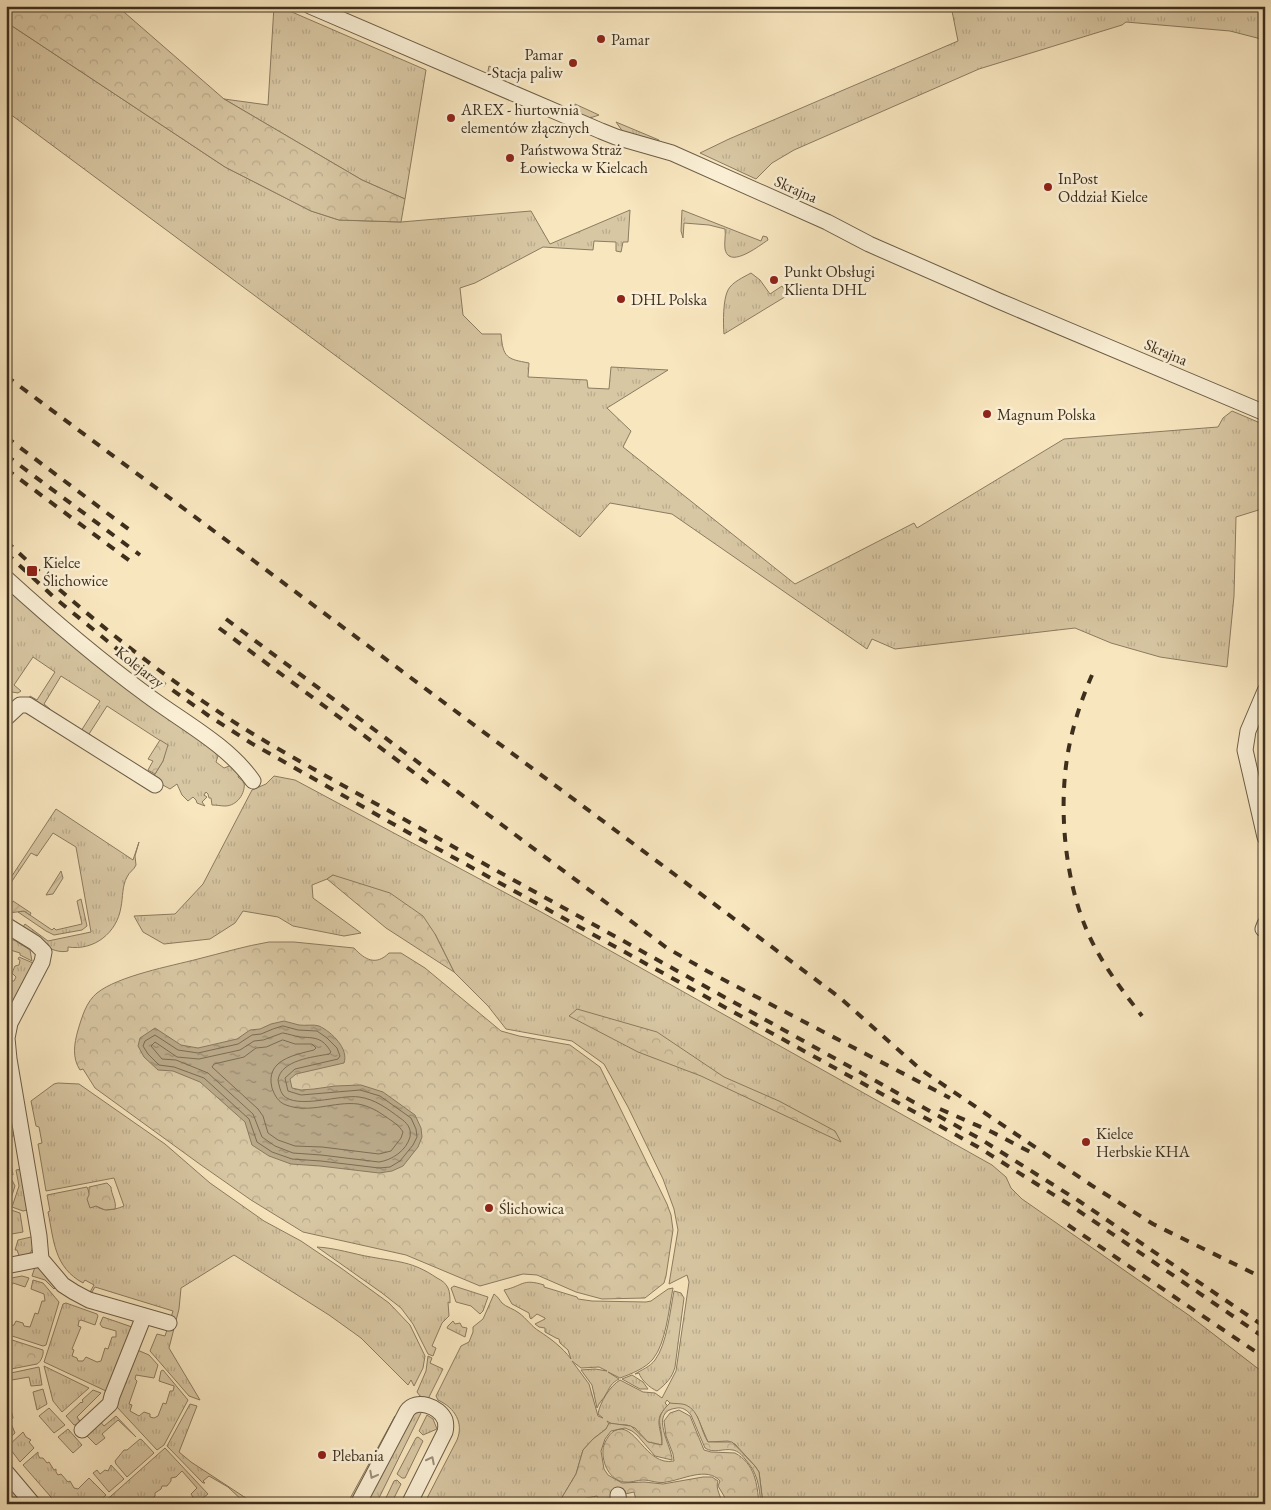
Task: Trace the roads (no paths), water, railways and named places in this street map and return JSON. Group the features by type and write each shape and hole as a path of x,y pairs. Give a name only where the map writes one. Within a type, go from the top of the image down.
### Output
{"street":[{"name":"Skrajna","path":"310,6 601,131 672,153 827,222 869,244 999,301 1265,413"},
{"name":"Kolejarzy","path":"6,578 39,608 129,682 214,742 244,767 253,781"},
{"path":"1265,691 1248,732 1245,750 1265,837"},
{"path":"6,718 20,705 28,705 155,785"},
{"path":"1265,924 1265,929"},
{"path":"6,925 35,943 44,952 44,959 10,1024 7,1038 39,1236 41,1259 63,1285 81,1296 169,1324"},
{"path":"6,1266 41,1259"},
{"path":"82,1430 110,1404 144,1316"},
{"path":"358,1504 407,1411 415,1404 423,1404 444,1417 446,1429 409,1504"},
{"path":"6,1472 33,1504"}],"water":[{"path":"284,1021 299,1025 317,1025 324,1029 342,1047 345,1058 344,1063 296,1074 290,1079 292,1088 301,1090 361,1085 383,1092 415,1115 421,1128 422,1137 418,1147 403,1166 392,1171 379,1173 291,1164 269,1156 252,1145 245,1122 200,1082 173,1071 158,1070 144,1057 138,1046 140,1038 155,1028 181,1045 198,1048 237,1039 250,1030 260,1029"}],"railway":[{"path":"6,376 839,997 920,1069 1091,1185 1153,1224 1265,1279"},
{"path":"6,437 135,534"},
{"path":"6,455 140,555"},
{"path":"6,469 134,564"},
{"path":"6,541 55,586 132,650 238,725 317,771 982,1140 1079,1201 1265,1327"},
{"path":"6,553 56,599 133,662 209,716 251,743 402,829 978,1147 1073,1207 1265,1338"},
{"path":"226,619 667,948 707,971 950,1098"},
{"path":"219,628 428,783"},
{"path":"1092,675 1076,719 1066,769 1064,815 1068,861 1078,906 1090,938 1110,973 1142,1016"},
{"path":"940,1109 992,1132 1032,1153"},
{"path":"1068,1225 1265,1358"}],"place":[{"name":"Pamar","path":"601,39"},
{"name":"Pamar -Stacja paliw","path":"573,63"},
{"name":"AREX - hurtownia elementów złącznych","path":"451,118"},
{"name":"Państwowa Straż Łowiecka w Kielcach","path":"510,158"},
{"name":"InPost Oddział Kielce","path":"1048,187"},
{"name":"Punkt Obsługi Klienta DHL","path":"774,280"},
{"name":"DHL Polska","path":"621,299"},
{"name":"Magnum Polska","path":"987,414"},
{"name":"Kielce Ślichowice","path":"32,571"},
{"name":"Kielce Herbskie KHA","path":"1086,1142"},
{"name":"Ślichowica","path":"489,1208"},
{"name":"Plebania","path":"322,1455"}]}
